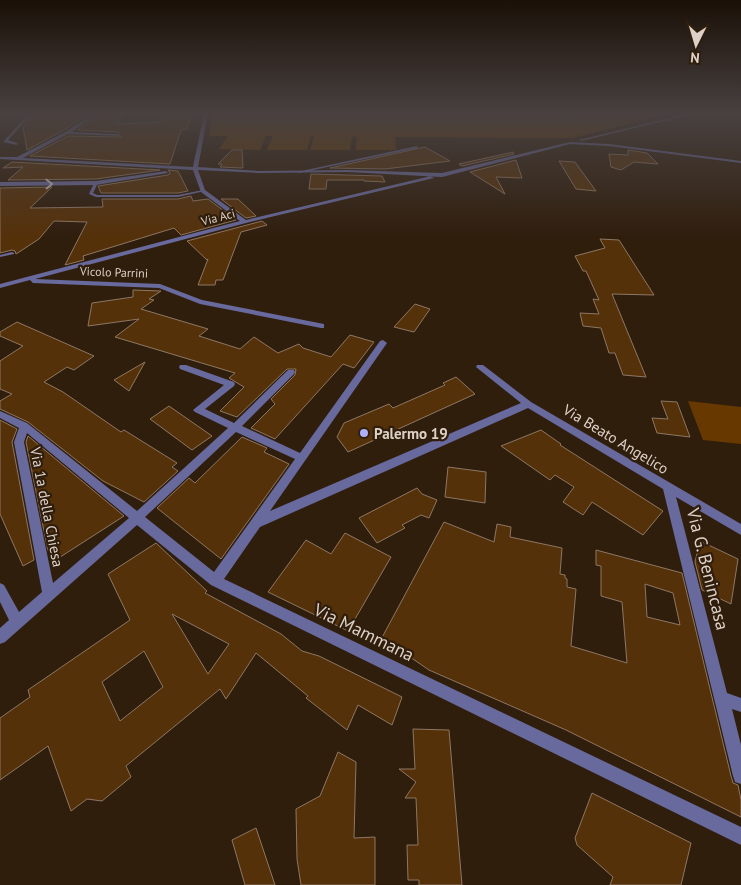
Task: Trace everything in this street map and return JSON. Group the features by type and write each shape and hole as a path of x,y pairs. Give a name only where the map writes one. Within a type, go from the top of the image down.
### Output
{"street":[{"path":"18,159 27,154"},
{"path":"198,154 195,169 204,191 245,222"},
{"name":"Via Aci","path":"0,286 245,222 525,154"},
{"path":"681,154 741,162"},
{"path":"0,158 195,169 299,172 347,171 442,175"},
{"path":"0,184 96,183 170,172 180,168"},
{"name":"Vicolo Parrini","path":"20,281 160,286 200,302 322,326"},
{"path":"215,581 383,343"},
{"path":"183,366 231,384 198,410 302,458"},
{"name":"Via Beato Angelico","path":"480,367 528,404 741,530"},
{"path":"0,637 139,518 236,428 291,372"},
{"path":"256,523 528,404"},
{"name":"Via Mammana","path":"0,414 24,426 215,581 741,836"},
{"name":"Via 1a della Chiesa","path":"24,426 19,442 49,595"},
{"name":"Via G. Benincasa","path":"668,487 741,776"},
{"path":"0,589 17,622"},
{"path":"721,698 741,705"}],"lane":[{"path":"299,172 383,154"},
{"path":"96,183 91,194 96,196 178,196 204,191"},
{"path":"0,256 12,253"}],"shaded area":[{"path":"688,401 741,407 741,444 703,440"}],"building":[{"path":"33,154 173,154 170,164 30,156"},
{"path":"228,154 242,154 243,168 220,167 222,164 218,164"},
{"path":"392,154 438,154 450,161 385,169 330,168"},
{"path":"503,154 513,154 462,166 459,164"},
{"path":"609,154 648,154 658,164 634,162 621,170 611,167"},
{"path":"516,160 522,178 496,177 505,194 470,172"},
{"path":"559,161 575,162 596,191 576,189"},
{"path":"12,162 160,170 96,179 8,180 23,167 3,168"},
{"path":"168,170 178,171 188,191 178,193 101,193 98,186 168,175 170,173"},
{"path":"311,174 382,176 385,182 327,180 326,189 309,189"},
{"path":"52,187 30,208 103,207 102,199 178,199 191,196 193,201 208,199 236,220 181,235 174,228 83,256 84,260 65,265 87,222 54,221 39,239 16,254 12,250 0,253 0,188"},
{"path":"221,199 238,199 256,216 246,218"},
{"path":"262,221 267,225 241,232 223,280 216,280 215,285 198,285 208,259 187,241"},
{"path":"600,239 619,240 654,295 612,294 646,377 623,375 615,353 609,353 601,328 583,326 580,313 599,314 593,299 599,300 586,271 583,271 575,256 605,248"},
{"path":"133,290 161,291 149,299 154,300 141,309 208,329 199,336 240,349 254,337 278,353 299,344 303,348 331,357 350,335 374,342 354,368 343,364 275,439 251,428 275,404 271,399 295,375 296,369 287,369 237,417 220,411 244,387 229,378 235,373 115,337 139,319 88,326 92,303 133,297"},
{"path":"415,304 430,309 414,332 394,327"},
{"path":"17,322 94,356 74,370 67,367 44,382 63,392 121,432 124,430 177,463 172,467 178,471 144,502 103,481 28,422 0,409 0,401 12,394 0,389 0,361 23,346 0,336 0,332"},
{"path":"145,362 129,391 114,380"},
{"path":"456,377 475,394 348,452 337,437 344,423 389,404 393,408 445,385 443,383"},
{"path":"661,401 677,402 690,437 657,433 652,418 668,419"},
{"path":"169,406 212,436 192,450 150,419"},
{"path":"0,420 17,429 12,442 34,560 23,566 0,514"},
{"path":"541,430 560,445 663,511 643,535 592,502 583,515 563,502 574,487 555,475 550,480 501,446"},
{"path":"28,436 124,516 54,561 51,550 48,551 26,442"},
{"path":"242,437 267,448 264,452 289,464 221,559 157,508 189,478 195,483"},
{"path":"448,467 486,472 485,503 445,497"},
{"path":"417,488 422,494 437,500 429,518 421,515 402,525 405,528 377,543 359,518"},
{"path":"444,522 494,542 497,524 511,527 510,537 562,548 560,574 565,575 567,587 576,589 571,646 627,663 622,602 601,596 601,566 596,565 596,550 682,573 731,776 733,783 738,785 741,800 741,817 566,730 429,670 410,657 408,660 378,645","holes":["645,584 673,593 680,625 647,617"]},
{"path":"345,533 391,557 348,631 268,592 306,540 331,554"},
{"path":"700,541 738,559 731,604 702,590 695,562"},
{"path":"156,543 207,591 205,593 281,634 302,651 319,656 402,697 392,725 358,705 347,730 306,698 308,696 256,653 226,699 220,689 126,766 131,777 102,801 87,799 71,811 48,746 0,780 0,718 30,697 28,690 130,620 108,574","holes":["172,614 229,644 208,674","144,651 163,687 120,721 102,682"]},
{"path":"413,729 449,730 462,885 419,885 419,880 408,880 407,845 418,845 416,798 405,798 416,782 399,769 415,769"},
{"path":"338,752 356,762 354,838 375,837 375,885 301,885 297,859 296,809 320,796"},
{"path":"592,793 691,843 681,885 610,885 613,877 577,845 575,838"},
{"path":"256,828 275,885 245,885 232,840"}],"place":[{"name":"Palermo 19","path":"364,433"}]}
